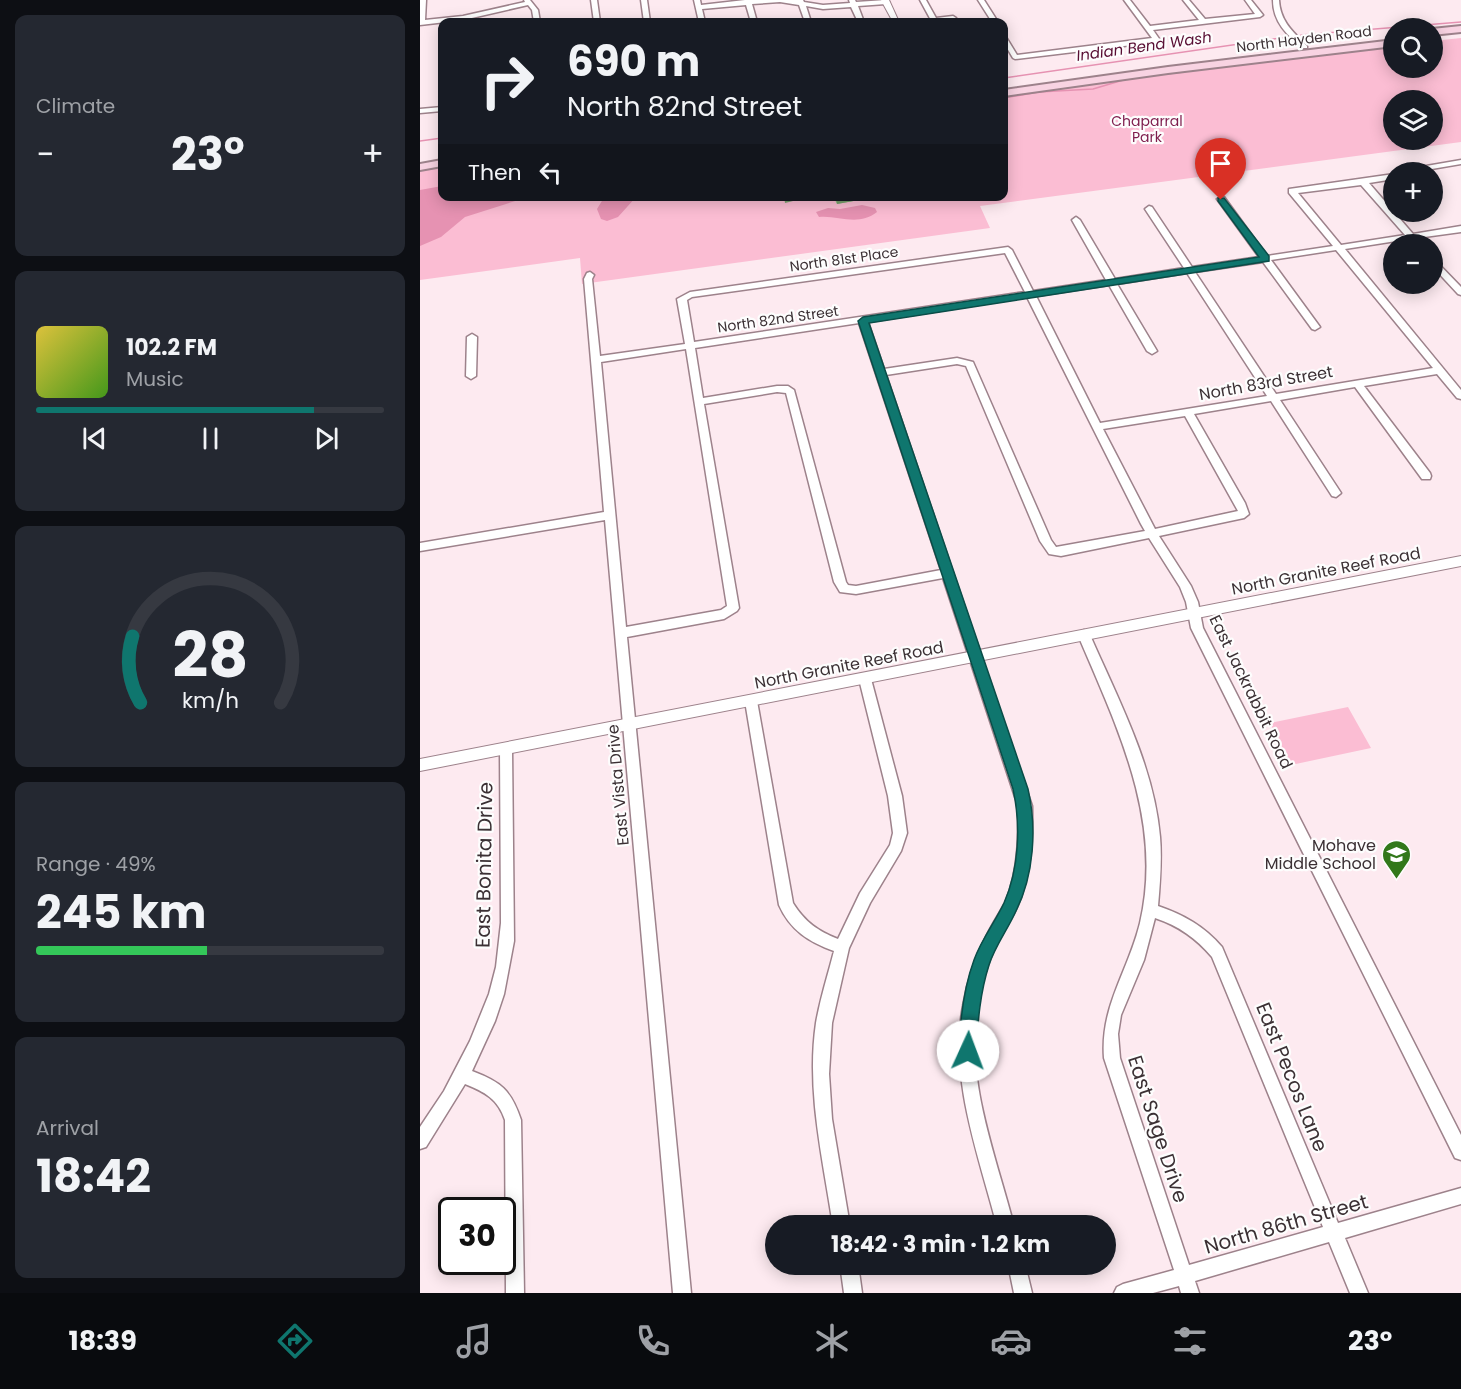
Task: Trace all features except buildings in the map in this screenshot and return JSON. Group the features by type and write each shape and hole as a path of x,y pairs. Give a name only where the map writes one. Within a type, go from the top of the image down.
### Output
{"main road":[{"path":"1443,33 1461,29"},
{"path":"1443,35 1461,36"},
{"name":"North Hayden Road","path":"1008,84 1383,38"},
{"name":"North Hayden Road","path":"1008,92 1383,44"},
{"path":"1083,82 1106,88"},
{"path":"420,159 438,157"},
{"path":"420,167 438,165"}],"street":[{"path":"423,0 421,23 438,22"},
{"path":"594,0 596,18"},
{"path":"644,0 646,18"},
{"path":"701,18 697,3 780,0 823,7 886,1 894,18"},
{"path":"923,0 932,18"},
{"path":"981,0 992,18"},
{"path":"1008,45 1015,57 1157,40 1127,0"},
{"path":"1186,0 1204,22"},
{"path":"1149,28 1260,15 1248,0"},
{"path":"1270,0 1276,0 1276,12 1280,21 1305,47"},
{"path":"470,18 528,1 535,9 536,18"},
{"path":"749,1 753,18"},
{"path":"801,2 807,18"},
{"path":"852,3 859,18"},
{"path":"420,111 438,109"},
{"path":"1443,165 1461,162"},
{"path":"1383,178 1292,191 1461,396"},
{"path":"1362,182 1408,234"},
{"path":"1221,200 1315,327"},
{"path":"1149,209 1336,493"},
{"path":"1076,220 1152,351"},
{"name":"North 82nd Street","path":"1430,234 1461,229"},
{"name":"North 82nd Street","path":"596,360 1113,284 1383,241"},
{"name":"East Jackrabbit Road","path":"1008,250 1153,534 1185,586 1197,628 1461,1152"},
{"name":"North 81st Place","path":"688,346 681,302 684,297 1008,250"},
{"path":"1443,272 1461,292"},
{"name":"East Vista Drive","path":"590,275 588,279 682,1293"},
{"path":"863,321 1021,789 1026,824 1017,887 1011,905 982,961 969,1008 967,1037 968,1065 973,1095 1003,1215"},
{"path":"471,376 472,337"},
{"path":"621,633 724,614 731,610 733,604 688,346"},
{"path":"881,373 957,361 967,362 972,367 1046,542 1053,551 1068,551 1244,514 1240,503 1188,413"},
{"name":"North 83rd Street","path":"1097,427 1440,370"},
{"path":"1358,384 1426,476"},
{"path":"698,402 777,388 788,389 793,395 840,582 844,589 856,590 948,573"},
{"path":"420,548 610,515"},
{"name":"North Granite Reef Road","path":"420,765 1461,561"},
{"name":"East Sage Drive","path":"1084,635 1139,765 1155,834 1150,910 1130,976 1114,1008 1110,1043 1116,1075 1190,1293"},
{"path":"840,1215 824,1119 821,1074 824,1023 842,947 865,898 896,847 900,833 895,796 865,679"},
{"path":"751,701 786,905 799,925 817,938 842,947"},
{"name":"East Bonita Drive","path":"420,1141 463,1076 487,1018 501,974 507,942 506,749"},
{"name":"East Pecos Lane","path":"1150,910 1191,926 1206,938 1217,952 1359,1293"},
{"path":"463,1076 492,1087 509,1105 513,1120 514,1293"},
{"name":"North 86th Street","path":"1123,1293 1461,1196"},
{"path":"851,1275 854,1293"},
{"path":"1019,1275 1023,1293"}],"green space":[{"name":"Chaparral Park","path":"1461,38 1461,142 1443,144 1443,90 1383,90 1383,150 1401,150 980,206 990,228 582,284 580,258 420,280 420,170 438,167 438,201 1008,201 1008,95 1047,91 1111,80 1383,48 1383,78 1443,78 1443,40"},
{"path":"1348,707 1371,748 1291,765 1270,723"}],"shaded area":[{"path":"438,187 438,201 515,201 465,217 441,237 420,246 420,190"},
{"path":"602,201 632,201 618,217 607,221 601,219 597,209"},
{"path":"862,205 875,208 877,212 855,220 819,217 816,212 828,208 840,209"}],"waterway":[{"name":"Indian Bend Wash","path":"1301,35 1461,22"},
{"name":"Indian Bend Wash","path":"1008,77 1287,37"},
{"path":"1008,97 1039,92 1093,89 1130,78 1184,72"},
{"name":"Indian Bend Wash","path":"420,141 438,139"}],"place":[{"name":"Mohave Middle School","path":"1397,880"}],"route":[{"path":"968,1051 969,1008 982,961 1011,905 1017,887 1024,850 1025,806 863,321 1265,259 1221,200"}]}
